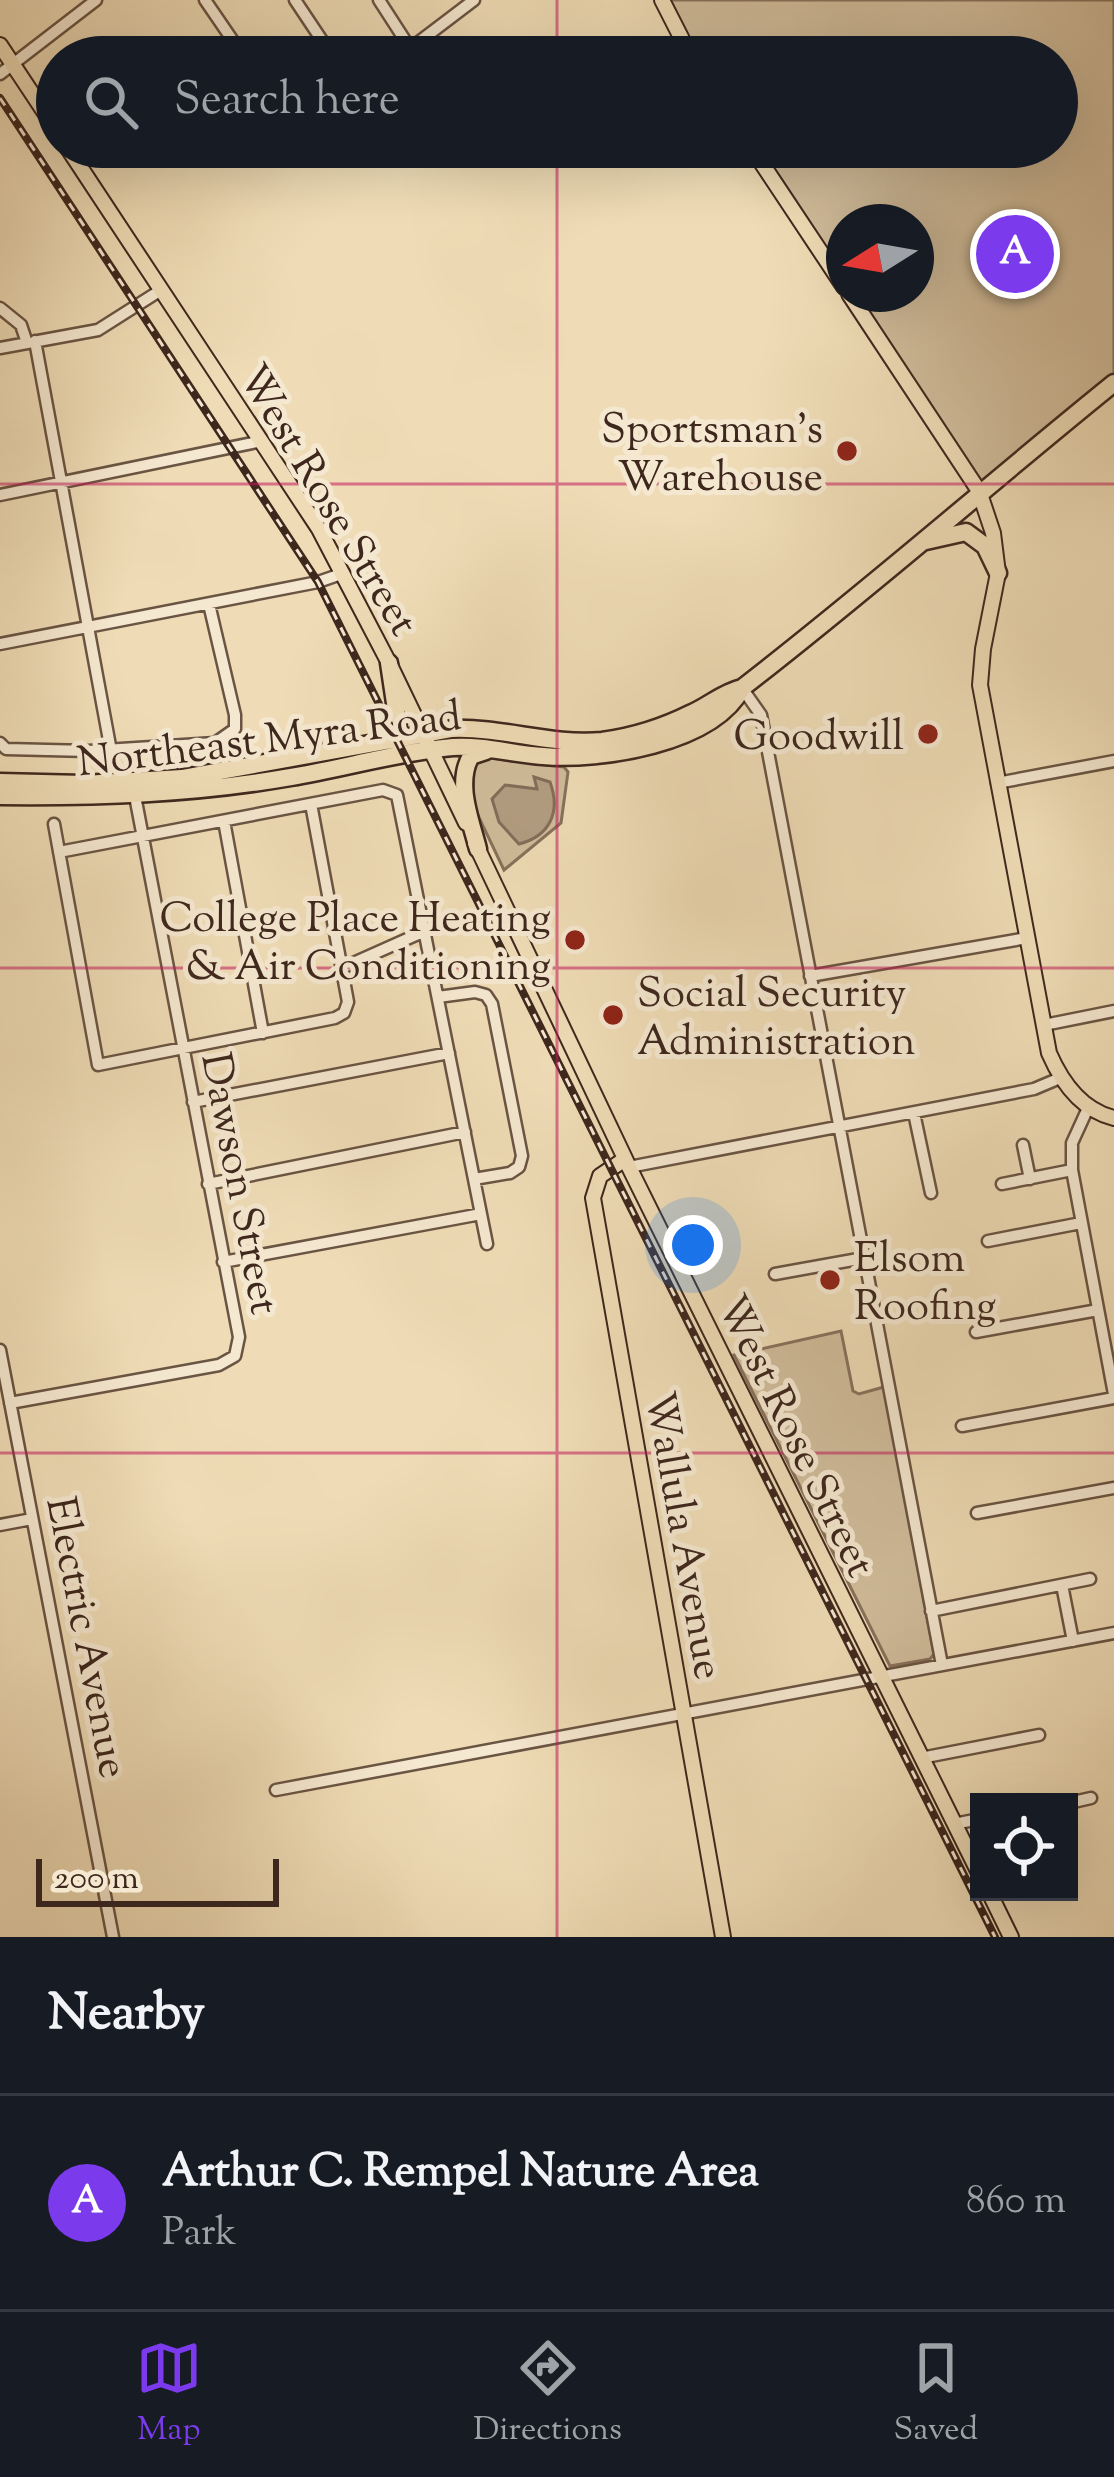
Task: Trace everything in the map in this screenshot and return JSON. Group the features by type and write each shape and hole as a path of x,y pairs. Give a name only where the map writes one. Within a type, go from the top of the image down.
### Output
{"highway":[{"name":"Northeast Myra Road","path":"0,782 84,784 182,778 423,732 472,728 572,742 601,741 665,725 742,688 845,609 914,545 1114,383"},
{"path":"914,545 966,532 986,546 998,573"},
{"path":"380,741 398,723 389,663"},
{"name":"Northeast Myra Road","path":"0,796 135,796 290,778 431,750 472,747 569,757 634,749 702,724 734,703 742,688"},
{"path":"478,849 466,806 466,764 478,751 501,750"}],"main road":[{"path":"662,0 681,36"},
{"path":"0,44 7,70 36,105"},
{"name":"West Rose Street","path":"82,168 344,573 627,1163 970,1855"},
{"path":"765,168 826,261"},
{"path":"860,312 980,491 993,533 998,573 982,649 980,685 1049,1052 1060,1078 1088,1108 1114,1118"},
{"name":"Wallula Avenue","path":"627,1163 600,1176 593,1198 724,1937"},
{"path":"993,1901 1012,1937"}],"street":[{"path":"50,36 96,0"},
{"path":"206,0 230,36"},
{"path":"295,0 319,36"},
{"path":"379,0 402,36"},
{"path":"426,36 472,1"},
{"path":"7,70 36,47"},
{"path":"0,348 98,330 161,290"},
{"path":"0,308 21,325 31,342 111,751"},
{"path":"0,495 262,441"},
{"path":"0,644 331,580 344,573"},
{"path":"0,742 6,749 111,751 215,743 227,738 235,729 235,715 209,604"},
{"path":"742,688 760,715 942,1665"},
{"path":"997,783 1114,760"},
{"path":"59,852 382,790 397,795 487,1244"},
{"name":"Dawson Street","path":"10,1403 219,1365 235,1356 239,1337 135,796"},
{"path":"54,824 98,1065 344,1013 342,968 311,804"},
{"path":"224,820 263,1033"},
{"path":"342,968 424,931"},
{"path":"810,976 1027,938"},
{"path":"438,997 476,992 492,1004 514,1113 522,1156 519,1168 474,1180"},
{"path":"1044,1025 1114,1011"},
{"path":"193,1102 449,1053"},
{"path":"627,1163 914,1113 1034,1089 1060,1078"},
{"path":"962,1426 1114,1396 1072,1170 1072,1143 1088,1108"},
{"path":"914,1113 931,1193"},
{"path":"208,1184 465,1132"},
{"path":"1023,1145 1030,1179"},
{"path":"1002,1184 1072,1170"},
{"path":"224,1262 481,1214"},
{"path":"988,1241 1081,1223"},
{"path":"775,1274 864,1258"},
{"path":"976,1332 1098,1310"},
{"name":"Electric Avenue","path":"0,1350 113,1937"},
{"path":"977,1514 1114,1488"},
{"path":"0,1526 32,1519"},
{"path":"931,1610 1090,1579"},
{"path":"1062,1585 1073,1640"},
{"path":"276,1790 1114,1633"},
{"path":"921,1758 1039,1735"},
{"path":"1078,1801 1091,1798"},
{"path":"954,1824 970,1821"}],"shaded area":[{"path":"662,0 1114,0 1114,384 979,491 861,312 934,312 934,204 826,204 826,260 765,168 1078,168 1078,36 680,36"},
{"path":"489,758 564,767 568,772 561,823 504,870 473,805 474,763"},
{"path":"534,777 550,782 553,813 545,829 519,844 499,822 492,799 505,785 537,789"},
{"path":"841,1331 853,1391 859,1394 884,1387 934,1654 930,1659 890,1666 734,1355"}],"railway":[{"path":"0,98 36,153"},
{"path":"46,168 318,582 995,1937"}],"place":[{"name":"Arthur C. Rempel Nature Area","path":"1015,254"},
{"name":"Sportsman's Warehouse","path":"847,451"},
{"name":"Goodwill","path":"928,734"},
{"name":"College Place Heating & Air Conditioning","path":"575,940"},
{"name":"Social Security Administration","path":"613,1015"},
{"name":"Elsom Roofing","path":"830,1280"}]}
